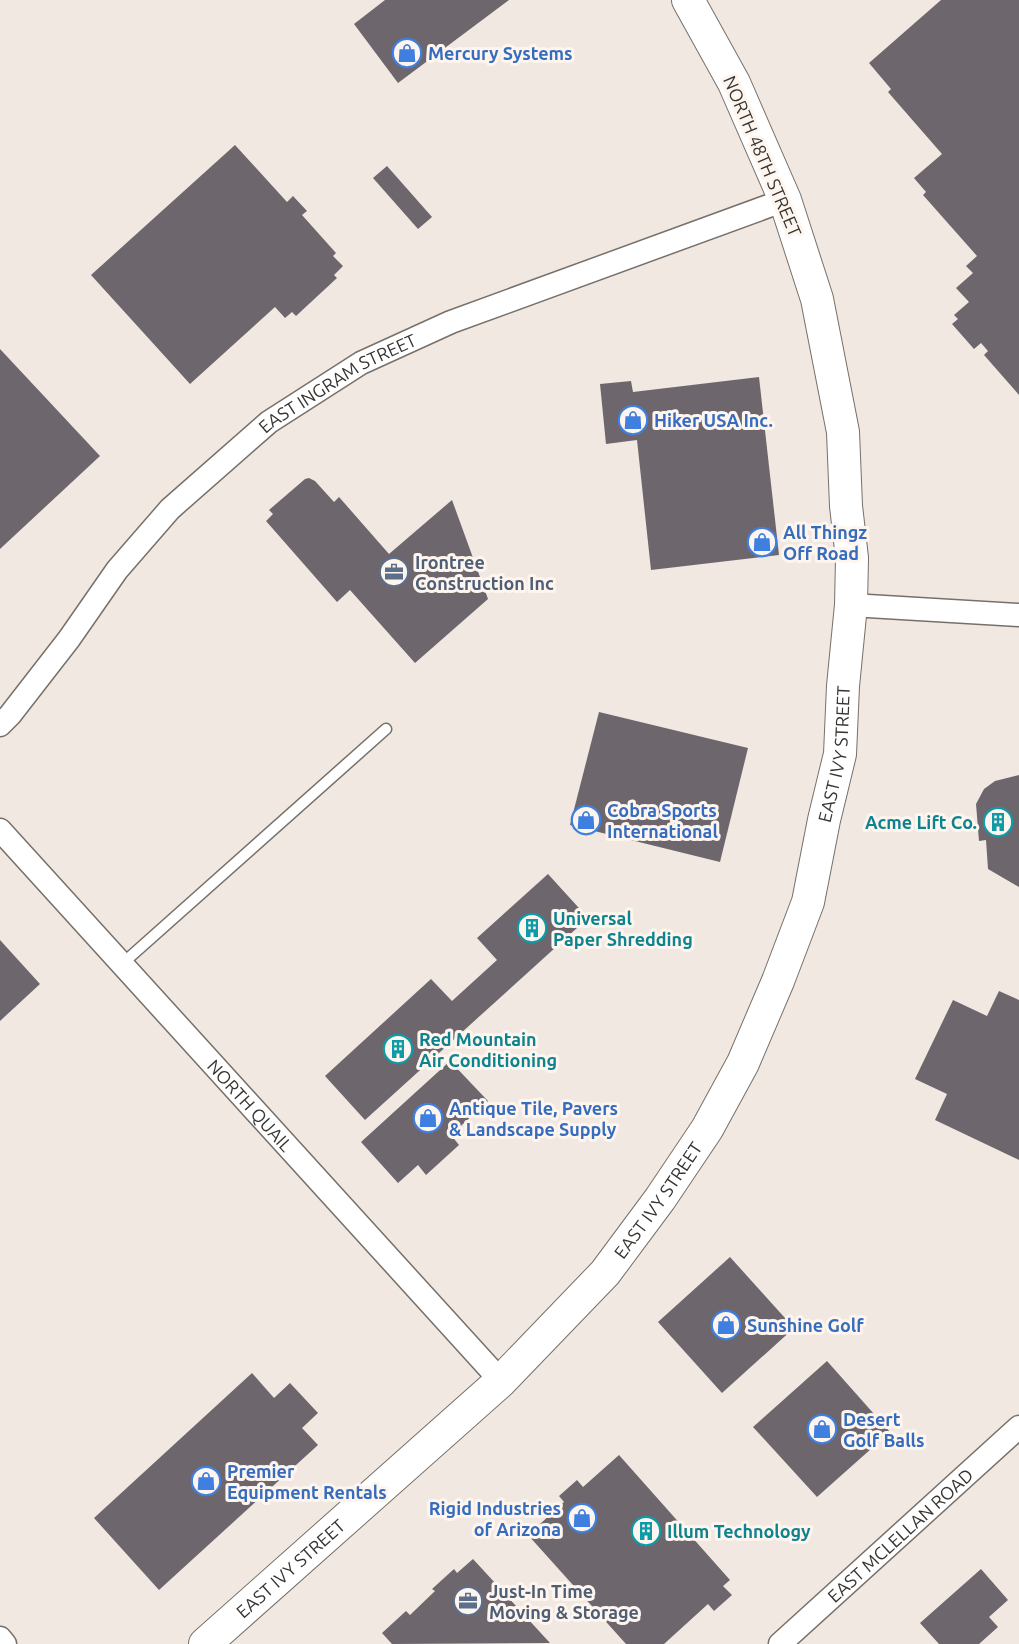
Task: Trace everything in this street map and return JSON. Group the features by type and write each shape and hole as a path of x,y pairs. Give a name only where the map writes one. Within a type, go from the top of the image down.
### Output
{"street":[{"name":"NORTH 48TH STREET","path":"688,0 734,84 785,200 817,299 843,432 846,506 852,558 851,605"},
{"name":"EAST INGRAM STREET","path":"0,725 69,639 117,570 170,509 269,422 361,363 451,322 785,200"},
{"path":"851,605 1019,615"},
{"name":"EAST IVY STREET","path":"204,1644 501,1380 604,1273 660,1199 707,1129 743,1063 808,902 840,754 843,686 851,605"},
{"name":"NORTH QUAIL","path":"0,830 501,1380"},
{"name":"EAST MCLELLAN ROAD","path":"780,1644 1019,1427"},
{"path":"0,1638 5,1644"}],"lane":[{"path":"122,964 386,729"}],"building":[{"name":"Mercury Systems","path":"385,0 509,0 398,83 354,24"},
{"path":"941,0 1019,0 1019,395 984,355 988,351 981,343 974,349 952,324 958,319 954,315 969,302 956,288 973,273 966,266 977,256 923,195 926,192 914,178 942,154 888,92 891,89 869,63"},
{"path":"235,145 287,202 293,196 307,211 302,215 336,253 333,256 343,266 334,275 337,278 296,316 292,312 285,318 275,307 190,384 91,275"},
{"path":"387,166 432,217 418,229 373,178"},
{"path":"0,349 100,456 0,549"},
{"path":"759,377 779,555 651,570 637,440 606,444 600,384 631,381 633,392"},
{"name":"Irontree Construction Inc","path":"309,478 315,481 334,502 339,497 389,554 452,500 488,599 415,663 350,590 337,602 266,521 273,514 269,510"},
{"path":"599,712 748,748 720,862 570,825"},
{"name":"Acme Lift Co.","path":"1019,775 1019,887 988,869 986,840 979,841 976,804 984,789 995,781"},
{"path":"548,874 588,918 365,1120 325,1076 431,979 452,1001 497,960 477,938"},
{"path":"0,940 40,984 0,1021"},
{"path":"999,991 1019,1000 1019,1160 935,1120 947,1094 915,1079 953,1000 987,1016"},
{"name":"Antique Tile, Pavers & Landscape Supply","path":"450,1061 488,1101 451,1135 459,1145 426,1175 418,1165 398,1183 361,1142"},
{"name":"Sunshine Golf","path":"730,1257 794,1328 722,1393 658,1322"},
{"name":"Desert Golf Balls","path":"827,1361 890,1432 817,1497 753,1427"},
{"name":"Premier Equipment Rentals","path":"252,1373 274,1398 290,1383 318,1413 302,1428 318,1445 159,1590 94,1518"},
{"name":"Illum Technology","path":"619,1455 730,1580 723,1586 732,1595 714,1611 708,1604 664,1644 626,1644 528,1535 564,1502 559,1496 577,1480 583,1487"},
{"name":"Just-In Time Moving & Storage","path":"473,1559 550,1643 392,1644 382,1633 406,1611 410,1615 435,1591 432,1589 454,1569 457,1573"},
{"path":"981,1569 1008,1600 989,1617 998,1627 979,1644 939,1644 920,1623"}],"place":[{"name":"Mercury Systems","path":"407,53"},
{"name":"Hiker USA Inc.","path":"633,420"},
{"name":"All Thingz Off Road","path":"762,542"},
{"name":"Irontree Construction Inc","path":"394,572"},
{"name":"Cobra Sports International","path":"586,820"},
{"name":"Acme Lift Co.","path":"998,822"},
{"name":"Universal Paper Shredding","path":"532,928"},
{"name":"Red Mountain Air Conditioning","path":"398,1049"},
{"name":"Antique Tile, Pavers & Landscape Supply","path":"428,1118"},
{"name":"Sunshine Golf","path":"726,1325"},
{"name":"Desert Golf Balls","path":"822,1429"},
{"name":"Premier Equipment Rentals","path":"206,1481"},
{"name":"Rigid Industries of Arizona","path":"582,1518"},
{"name":"Illum Technology","path":"646,1531"},
{"name":"Just-In Time Moving & Storage","path":"468,1601"}]}
